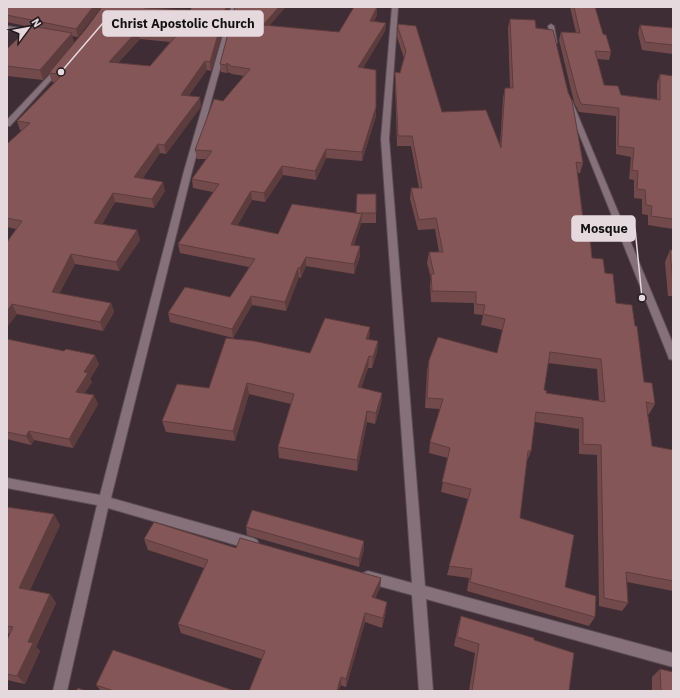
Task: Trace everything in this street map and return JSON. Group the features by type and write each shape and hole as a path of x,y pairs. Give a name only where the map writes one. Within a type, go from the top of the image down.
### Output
{"street":[{"path":"60,691 104,501 188,171 234,7"},
{"path":"395,7 385,139 426,691"},
{"path":"551,26 557,49"},
{"path":"7,28 44,34"},
{"path":"7,124 64,62"},
{"path":"568,95 673,356"},
{"path":"7,483 104,501 265,548"},
{"path":"357,574 673,660"}],"building":[{"path":"7,7 93,7 76,29 7,15"},
{"path":"102,7 145,7 144,8 190,10 192,7 226,7 210,62 205,61 181,95 200,97 199,99 164,145 158,144 134,177 163,182 152,199 113,193 94,223 137,230 116,262 71,254 52,292 111,303 100,322 12,304 7,311 7,242 22,221 7,218 7,144 30,123 17,121 60,77 58,77 60,74 49,73","holes":["138,30 177,35 150,66 109,62"]},
{"path":"235,7 279,7 263,25 339,32 354,7 377,7 370,21 386,23 358,67 376,70 376,107 362,152 326,149 315,171 282,166 264,193 251,191 231,224 278,234 292,204 362,214 351,245 360,246 354,264 306,257 300,268 298,268 285,302 251,296 232,329 168,313 185,287 230,297 255,259 178,244 219,184 192,179 212,151 195,150 214,99 223,101 250,69 231,66 227,63 226,65 220,64"},
{"path":"574,7 595,7 603,34 606,35 611,52 595,51 604,85 618,86 621,95 660,100 660,74 673,76 673,219 651,216 652,206 646,205 645,190 637,189 638,171 632,170 634,148 618,146 619,108 581,104 561,32 580,33"},
{"path":"510,19 535,20 536,28 553,30 568,92 572,101 583,163 576,162 584,227 589,228 592,258 603,259 605,273 613,274 616,303 632,305 635,326 637,326 644,382 652,383 655,404 646,402 652,446 673,450 673,581 626,572 628,603 604,598 601,445 583,444 583,418 536,412 531,451 528,451 520,518 574,535 565,587 596,596 595,617 470,582 472,569 449,566 471,489 442,482 450,448 430,442 443,399 427,398 429,360 438,337 497,353 505,319 483,314 485,305 476,304 476,292 432,291 431,274 434,274 429,252 443,252 436,218 419,220 411,188 422,188 412,136 398,136 395,72 400,73 406,51 398,24 416,26 442,112 486,110 501,148 505,88 513,88","holes":["550,352 601,359 605,402 546,393 547,391 544,390"]},
{"path":"640,25 673,28 673,45 645,42"},
{"path":"31,26 72,33 40,70 7,66 7,48"},
{"path":"357,194 376,194 376,213 356,213"},
{"path":"670,250 673,250 673,284"},
{"path":"325,318 370,327 366,339 378,341 373,357 369,356 358,387 382,393 376,413 367,411 357,460 278,447 294,394 247,383 233,431 162,421 177,384 209,388 226,338 254,341 310,353"},
{"path":"7,339 64,351 66,349 95,355 84,372 88,373 76,392 94,395 69,439 29,431 26,436 7,432"},
{"path":"7,507 54,514 19,588 50,594 28,642 33,643 17,676 7,674 7,640 13,627 7,626"},
{"path":"252,510 364,541 359,559 246,527"},
{"path":"154,522 236,548 240,538 381,578 372,597 387,602 383,618 365,613 346,679 341,677 337,691 249,691 265,651 178,624 208,560 144,539"},
{"path":"461,616 534,638 534,640 574,653 569,691 472,691 479,644 457,637"},
{"path":"113,650 235,691 114,691 96,685"},
{"path":"660,669 673,672 673,691 661,691"},
{"path":"78,688 86,691 76,691"}],"place":[{"name":"Christ Apostolic Church","path":"61,72"},
{"name":"Mosque","path":"642,298"}]}
